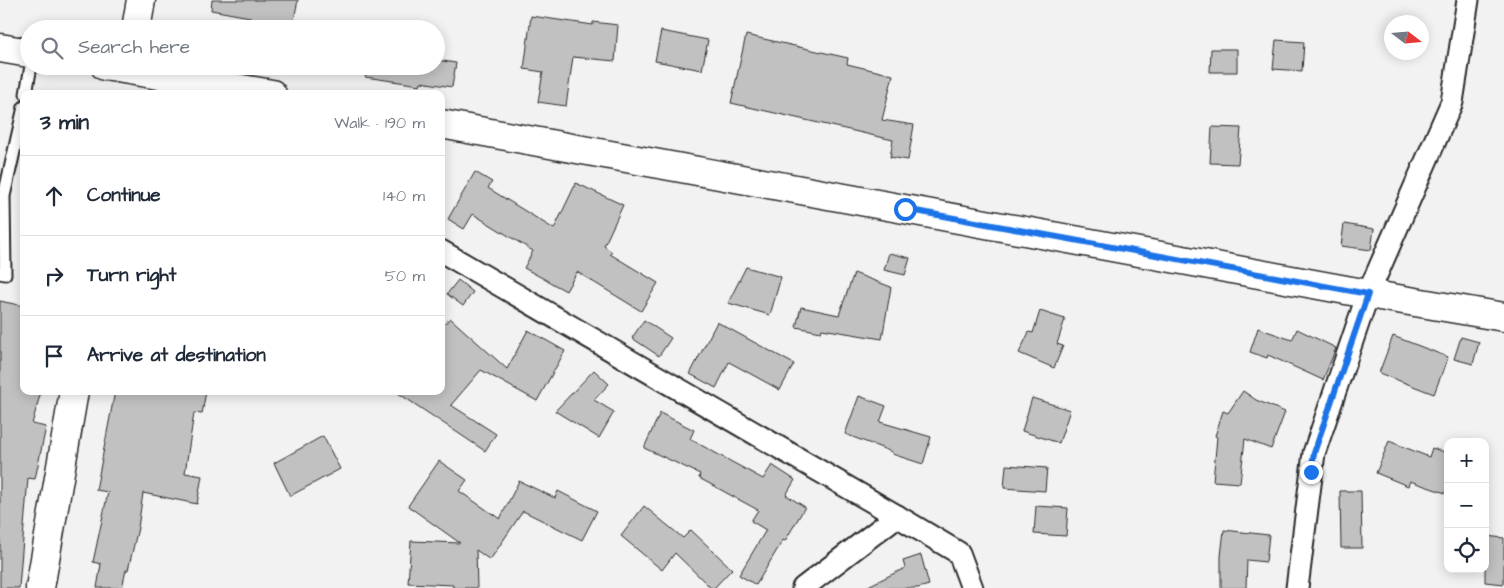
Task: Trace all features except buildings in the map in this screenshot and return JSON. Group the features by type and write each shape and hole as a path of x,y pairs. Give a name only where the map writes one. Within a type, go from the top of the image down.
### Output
{"street":[{"path":"138,20 141,0"},
{"path":"1297,588 1314,453 1368,294 1452,102 1468,0"},
{"path":"0,48 20,51"},
{"path":"130,75 242,90"},
{"path":"445,125 1368,294 1504,317"},
{"path":"445,253 959,554 972,588"},
{"path":"40,588 73,395"},
{"path":"803,588 897,516"}],"lane":[{"path":"27,90 29,75"},
{"path":"0,273 5,274 2,199 20,124"}],"route":[{"path":"905,209 1368,294 1314,453 1311,472"}]}
